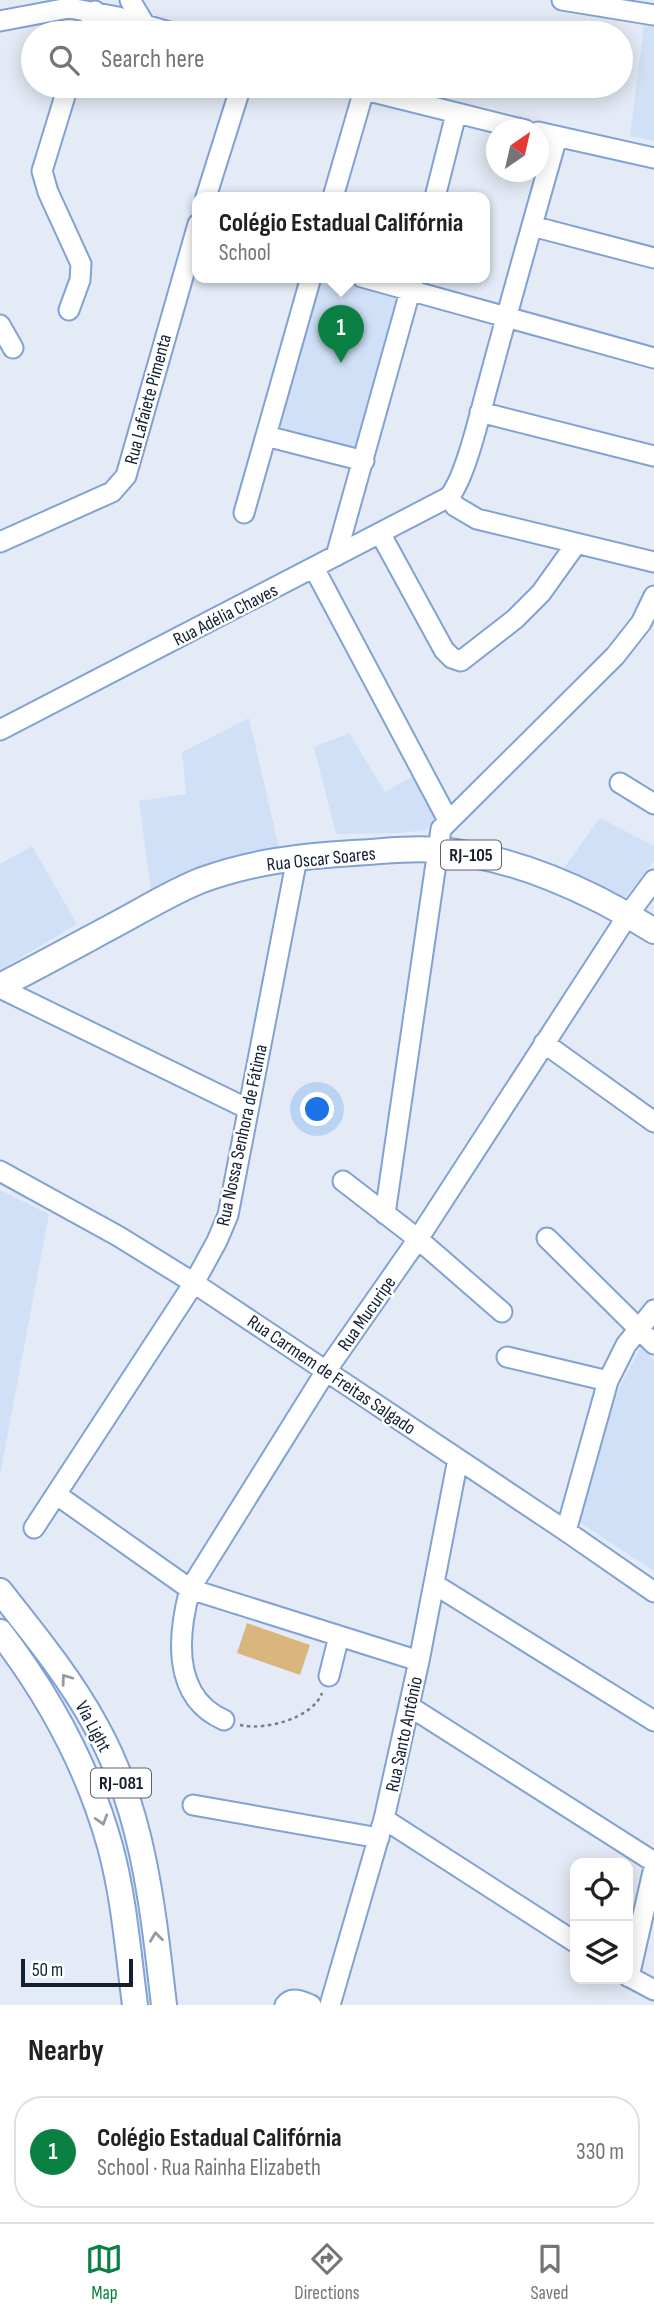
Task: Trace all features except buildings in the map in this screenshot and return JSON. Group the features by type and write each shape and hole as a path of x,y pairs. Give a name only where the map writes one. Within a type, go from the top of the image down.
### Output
{"main road":[{"name":"Rua Oscar Soares","path":"0,987 200,881 236,869 297,858 436,849 508,863 579,890 654,931"},
{"name":"Via Light","path":"0,1591 77,1694 97,1727 115,1767 148,1875 164,2005"},
{"name":"Via Light","path":"0,1632 58,1716 75,1748 94,1796 110,1848 121,1903 135,2005"}],"street":[{"path":"130,0 143,21"},
{"path":"562,0 654,15"},
{"path":"0,22 84,6 132,21"},
{"path":"64,98 42,171 48,192 81,264 80,280 69,310"},
{"path":"208,192 237,98"},
{"path":"335,192 354,98"},
{"path":"394,98 486,121"},
{"path":"436,192 456,114"},
{"path":"549,135 654,158"},
{"path":"540,182 532,226 480,412 460,477 449,497 455,506 477,519 654,562"},
{"path":"532,226 654,258"},
{"name":"Rua Lafaiete Pimenta","path":"0,542 112,492 126,476 192,245"},
{"path":"244,513 309,283"},
{"path":"336,556 412,284 506,317 654,358"},
{"path":"0,325 13,348"},
{"path":"480,412 654,456"},
{"path":"266,436 364,461"},
{"name":"Rua Adélia Chaves","path":"0,730 449,497"},
{"path":"380,533 444,650 452,658 461,661 504,628 541,593 576,544"},
{"path":"314,568 448,820"},
{"path":"385,1214 441,829 615,656 640,623 654,596"},
{"path":"620,783 654,804"},
{"name":"Rua Nossa Senhora de Fátima","path":"34,1528 194,1283 228,1215 297,858"},
{"name":"Rua Mucuripe","path":"224,1720 209,1712 200,1703 185,1676 181,1629 190,1589 326,1371 418,1239 628,915 654,880"},
{"path":"0,987 248,1109"},
{"path":"544,1043 654,1122"},
{"name":"Rua Carmem de Freitas Salgado","path":"0,1171 118,1236 194,1283 654,1592"},
{"path":"342,1181 418,1239 502,1312"},
{"path":"547,1238 654,1344"},
{"path":"566,1531 614,1365 638,1328 654,1310"},
{"path":"507,1357 608,1381"},
{"name":"Rua Santo Antônio","path":"330,2005 382,1829 419,1661 458,1458"},
{"path":"57,1495 190,1589 419,1661"},
{"path":"434,1584 654,1721"},
{"path":"329,1676 339,1636"},
{"path":"409,1706 654,1864 633,1958"},
{"path":"193,1805 382,1829 570,1939"},
{"path":"633,1978 654,1990"},
{"path":"286,2004 297,2000 311,2005"}],"path":[{"path":"224,1720 249,1727 275,1724 289,1719 316,1705 329,1676"}],"shaded area":[{"path":"644,25 654,26 654,141 630,136"},
{"path":"313,283 367,283 407,296 368,457 274,431"},
{"path":"249,718 279,848 218,860 151,890 139,801 186,794 182,752"},
{"path":"349,733 385,792 413,776 437,816 426,830 336,834 314,747"},
{"path":"600,818 654,846 654,861 625,898 563,869"},
{"path":"32,846 77,924 0,970 0,864"},
{"path":"0,1190 49,1214 0,1475"},
{"path":"641,1347 654,1360 654,1571 579,1522 616,1394"},
{"path":"247,1623 310,1645 300,1675 237,1653"}],"place":[{"name":"Colégio Estadual Califórnia","path":"341,363"}]}
